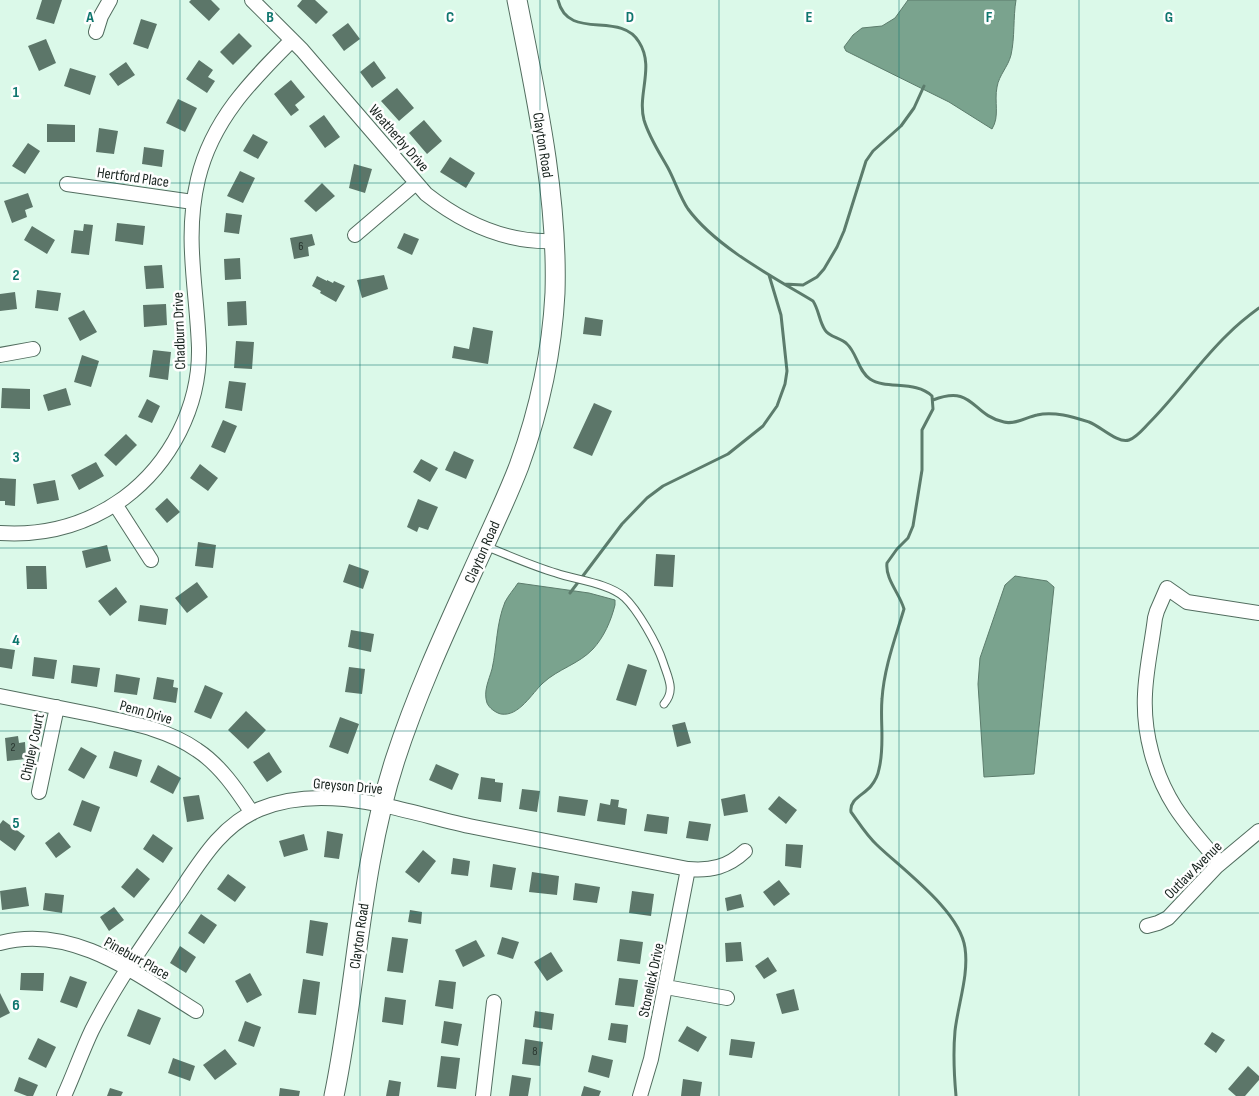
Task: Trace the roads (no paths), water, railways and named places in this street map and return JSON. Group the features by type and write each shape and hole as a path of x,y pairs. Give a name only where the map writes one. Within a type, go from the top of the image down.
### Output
{"street":[{"path":"96,32 101,16 110,0"},
{"name":"Weatherby Drive","path":"252,0 292,40 416,183 446,209 485,229 530,241 554,242"},
{"name":"Clayton Road","path":"334,1096 366,890 382,805 395,759 412,714 520,464 542,388 553,316 554,242 547,168 517,0"},
{"name":"Chadburn Drive","path":"0,533 29,533 52,530 73,525 95,516 134,490 151,474 177,438 187,415 197,373 199,348 191,256 191,229 193,202 199,176 219,127 233,104 249,83 292,40"},
{"path":"355,235 416,183"},
{"name":"Hertford Place","path":"67,184 193,202"},
{"path":"0,355 33,348"},
{"path":"115,504 152,560"},
{"path":"1220,863 1196,836 1174,806 1158,774 1146,733 1145,694 1156,611 1167,588 1187,602 1259,613"},
{"name":"Penn Drive","path":"0,696 144,726 184,742 198,750 217,767 252,813"},
{"name":"Chipley Court","path":"39,792 57,707"},
{"name":"Greyson Drive","path":"64,1096 92,1030 139,950 206,853 230,827 262,808 292,800 309,798 352,800 382,805 459,824 688,869 715,868 726,865 745,851"},
{"name":"Outlaw Avenue","path":"1147,926 1158,924 1168,918 1220,863 1259,831"},
{"name":"Stonelick Drive","path":"640,1096 651,1059 688,869"},
{"name":"Pineburr Place","path":"0,943 27,938 57,941 90,951 116,961 196,1011"},
{"path":"666,987 727,998"},
{"path":"483,1096 494,1002"}],"lane":[{"path":"484,546 555,573 611,589 623,596 635,609 662,659 672,689 670,698 664,704"}],"waterway":[{"path":"558,0 564,13 572,20 620,28 630,33 639,42 644,51 646,61 642,110 646,126 685,204 700,223 746,260 813,301 825,330 847,344 866,376 870,379 884,384 918,388 932,396 933,409 922,430 922,470 913,526 908,538 887,563 890,581 904,609 890,654 883,687 881,760 875,780 855,800 852,804 851,812 873,841 942,906 961,934 965,948 966,969 955,1031 954,1064 956,1096"},
{"path":"784,284 803,285 817,277 824,269 844,231 866,161 873,151 901,126 914,108 924,86"},
{"path":"570,593 622,524 647,498 663,486 728,454 763,426 777,406 785,384 787,371 781,315 769,275"},
{"path":"933,400 946,396 965,398 993,418 1008,423 1043,414 1063,415 1089,422 1114,437 1125,441 1129,440 1140,433 1217,345 1259,308"}]}
